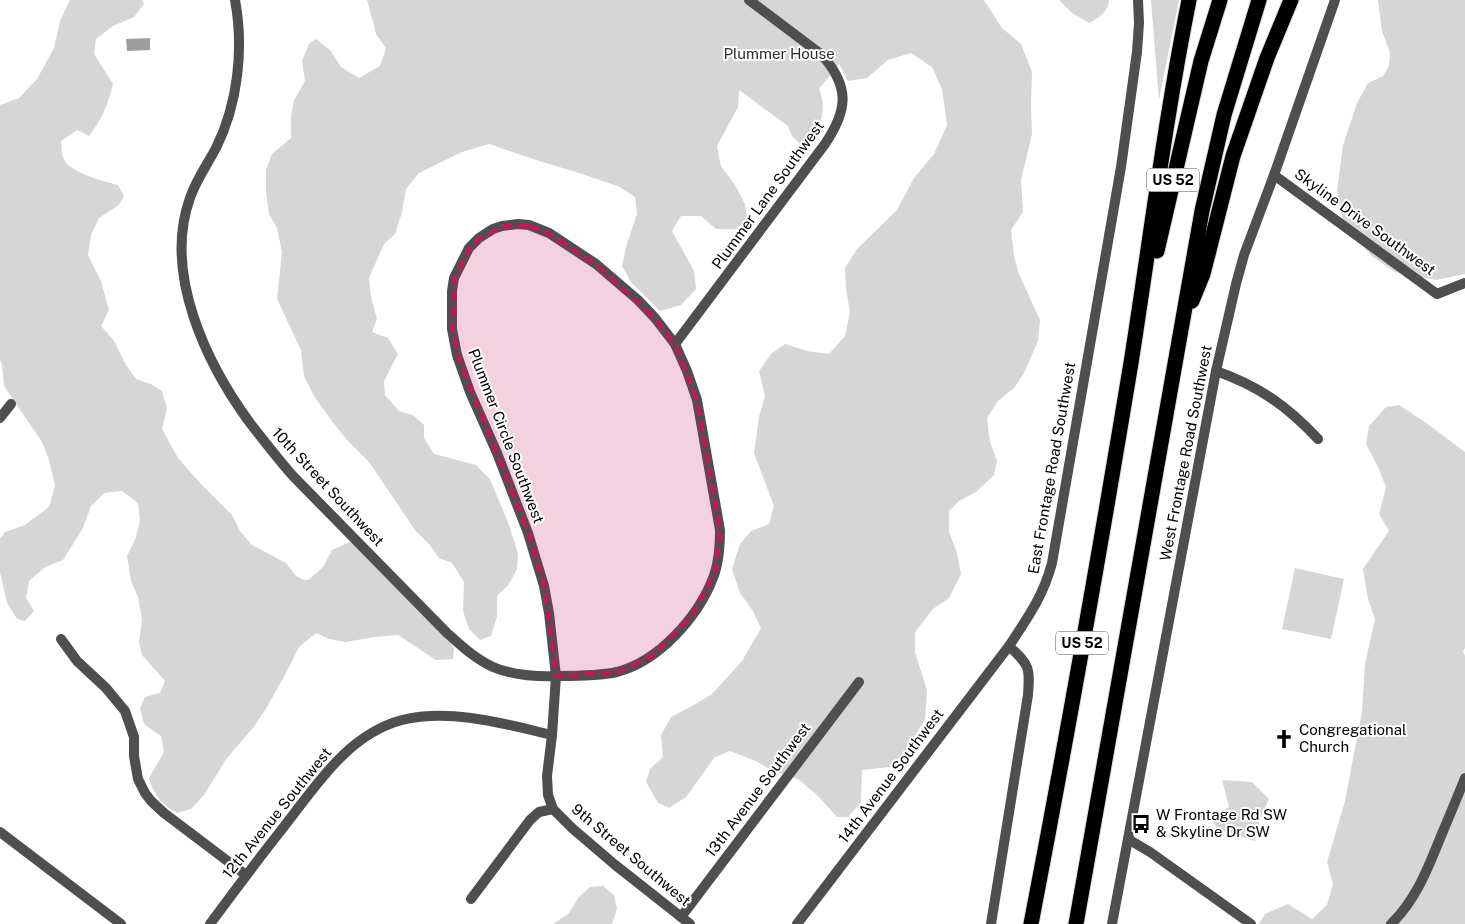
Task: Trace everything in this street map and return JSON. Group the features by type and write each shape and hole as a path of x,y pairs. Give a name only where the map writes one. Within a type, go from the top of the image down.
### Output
{"highway":[{"path":"1131,362 1176,66 1189,0"},
{"name":"US 52","path":"1031,924 1057,788 1131,362 1201,61 1220,0"},
{"name":"US 52","path":"1076,924 1202,211 1212,162 1259,0"},
{"path":"1182,326 1203,274 1233,156 1267,58 1291,0"}],"street":[{"name":"10th Street Southwest","path":"235,0 239,31 238,67 234,91 222,135 194,187 185,213 182,240 182,260 187,294 194,318 211,359 232,397 250,423 293,476 463,648 493,667 520,674 556,676"},
{"name":"Plummer Lane Southwest","path":"676,344 825,144 836,128 842,113 841,84 832,66 822,55 749,0"},
{"name":"East Frontage Road Southwest","path":"1009,646 1035,607 1046,585 1052,563 1121,167 1139,23 1138,0"},
{"name":"West Frontage Road Southwest","path":"1112,924 1216,371 1236,284 1244,254 1335,0"},
{"name":"Skyline Drive Southwest","path":"1274,174 1437,294 1465,283"},
{"name":"Plummer Circle Southwest","path":"553,808 548,795 547,776 556,676 544,586 528,533 497,453 470,392 457,355 452,329 454,278 468,248 493,229 518,224 529,225 549,233 596,264 638,300 676,344 697,400 720,530 720,549 713,579 704,597 680,630 653,655 638,664 618,672 556,676"},
{"path":"1216,371 1236,378 1270,397 1293,415 1318,439"},
{"path":"0,418 11,404"},
{"path":"62,639 77,661 106,688 124,711 134,737 134,756 138,779 145,794 164,812 246,875"},
{"name":"14th Avenue Southwest","path":"797,924 1009,646"},
{"path":"991,924 1028,695 1029,671 1024,660 1009,646"},
{"name":"13th Avenue Southwest","path":"681,917 859,682"},
{"name":"12th Avenue Southwest","path":"210,924 324,775 340,757 371,733 384,726 411,719 444,716 504,724 552,735"},
{"path":"1391,924 1400,915 1422,882 1465,778"},
{"path":"471,900 530,820 539,812 553,808"},
{"name":"9th Street Southwest","path":"553,808 572,828 614,864 690,924"},
{"path":"0,832 121,924"},
{"path":"1128,839 1150,852 1251,924"}],"highlighted area":[{"path":"529,225 549,233 596,264 655,318 675,344 697,400 720,530 716,569 692,615 653,655 618,672 556,676 544,586 528,533 457,355 452,329 454,278 469,248 479,238 502,226"}],"green space":[{"path":"70,0 142,0 144,4 134,17 113,26 96,39 94,54 113,84 109,99 98,124 89,136 77,130 61,141 63,157 66,163 87,176 118,185 124,196 119,205 99,218 91,235 88,255 101,281 109,310 101,326 114,341 126,365 136,379 151,384 162,391 167,408 162,429 178,458 232,515 240,531 252,545 286,563 296,576 304,580 308,580 323,567 332,550 350,542 379,558 428,609 454,648 453,659 436,660 398,635 346,642 329,639 316,633 299,647 267,707 253,728 227,758 204,795 191,809 177,813 159,799 151,784 149,778 164,752 161,736 144,724 140,708 145,697 160,693 165,681 142,655 139,642 142,620 138,597 131,581 127,556 135,540 140,521 138,503 122,491 104,493 91,506 83,528 63,560 45,567 29,581 26,598 34,611 25,621 17,619 7,603 0,572 0,539 5,532 25,525 49,507 55,486 49,460 42,442 4,386 0,360 0,105 19,98 37,79 54,48 60,21"},
{"name":"Plummer House","path":"367,0 984,0 1002,28 1021,44 1032,72 1032,134 1021,180 1023,212 1011,230 1014,256 1019,274 1040,320 1038,341 1024,373 1014,388 998,401 987,418 990,442 997,461 994,475 976,492 959,501 949,511 949,532 957,553 961,574 949,598 933,609 915,632 915,652 927,690 925,720 902,756 890,767 862,770 861,802 848,817 837,817 818,796 798,779 775,772 756,761 730,751 715,757 686,797 669,808 658,803 646,782 650,769 663,757 661,735 671,717 712,694 742,661 761,628 753,611 740,593 732,569 740,544 751,531 769,524 774,506 754,453 759,417 765,396 759,371 771,354 785,344 807,351 829,354 845,336 850,312 845,268 857,249 897,210 914,178 934,154 947,125 942,89 932,67 911,53 888,60 867,78 848,81 839,64 819,89 823,108 815,138 802,146 792,136 788,126 739,90 738,107 717,146 721,166 735,185 745,204 747,218 737,229 716,229 701,216 681,216 672,231 694,271 696,289 681,305 660,311 631,282 622,266 637,214 635,197 620,187 489,144 462,152 419,173 406,189 402,212 395,234 384,244 369,278 371,297 377,319 372,332 388,338 398,354 384,381 385,395 399,411 413,415 424,425 424,438 434,454 476,465 490,479 509,525 518,554 517,569 509,584 497,596 497,617 491,636 480,640 469,629 463,611 464,582 452,563 439,558 429,544 415,530 369,462 348,441 314,396 304,376 301,350 277,299 282,252 277,228 269,214 266,170 272,154 291,138 291,116 294,100 305,81 302,61 309,44 316,39 330,50 341,67 359,78 380,66 386,48 376,34"},
{"path":"1059,0 1109,0 1109,4 1099,17 1089,23 1072,13"},
{"path":"1151,0 1179,0 1159,100"},
{"path":"1378,0 1465,0 1465,274 1436,280 1395,272 1373,257 1346,228 1341,214 1337,191 1343,145 1357,103 1368,83 1383,76 1389,66 1390,53 1382,31"},
{"path":"1399,405 1465,452 1465,648 1463,651 1465,656 1465,924 1259,924 1265,914 1288,904 1312,919 1327,905 1333,884 1327,862 1345,801 1362,712 1365,664 1375,619 1368,599 1363,569 1389,531 1379,514 1386,487 1366,444 1369,426 1386,407"},
{"path":"1295,568 1344,579 1331,639 1282,629"},
{"path":"1222,780 1252,782 1269,799 1260,819 1255,841 1217,829 1212,818 1229,807"},
{"path":"603,886 614,895 617,909 612,924 553,924 569,913 579,897 590,887"}],"shaded area":[{"path":"150,38 150,50 127,51 126,39"}],"place":[{"name":"Congregational Church","path":"1284,739"},
{"name":"W Frontage Rd SW & Skyline Dr SW","path":"1141,824"}]}
